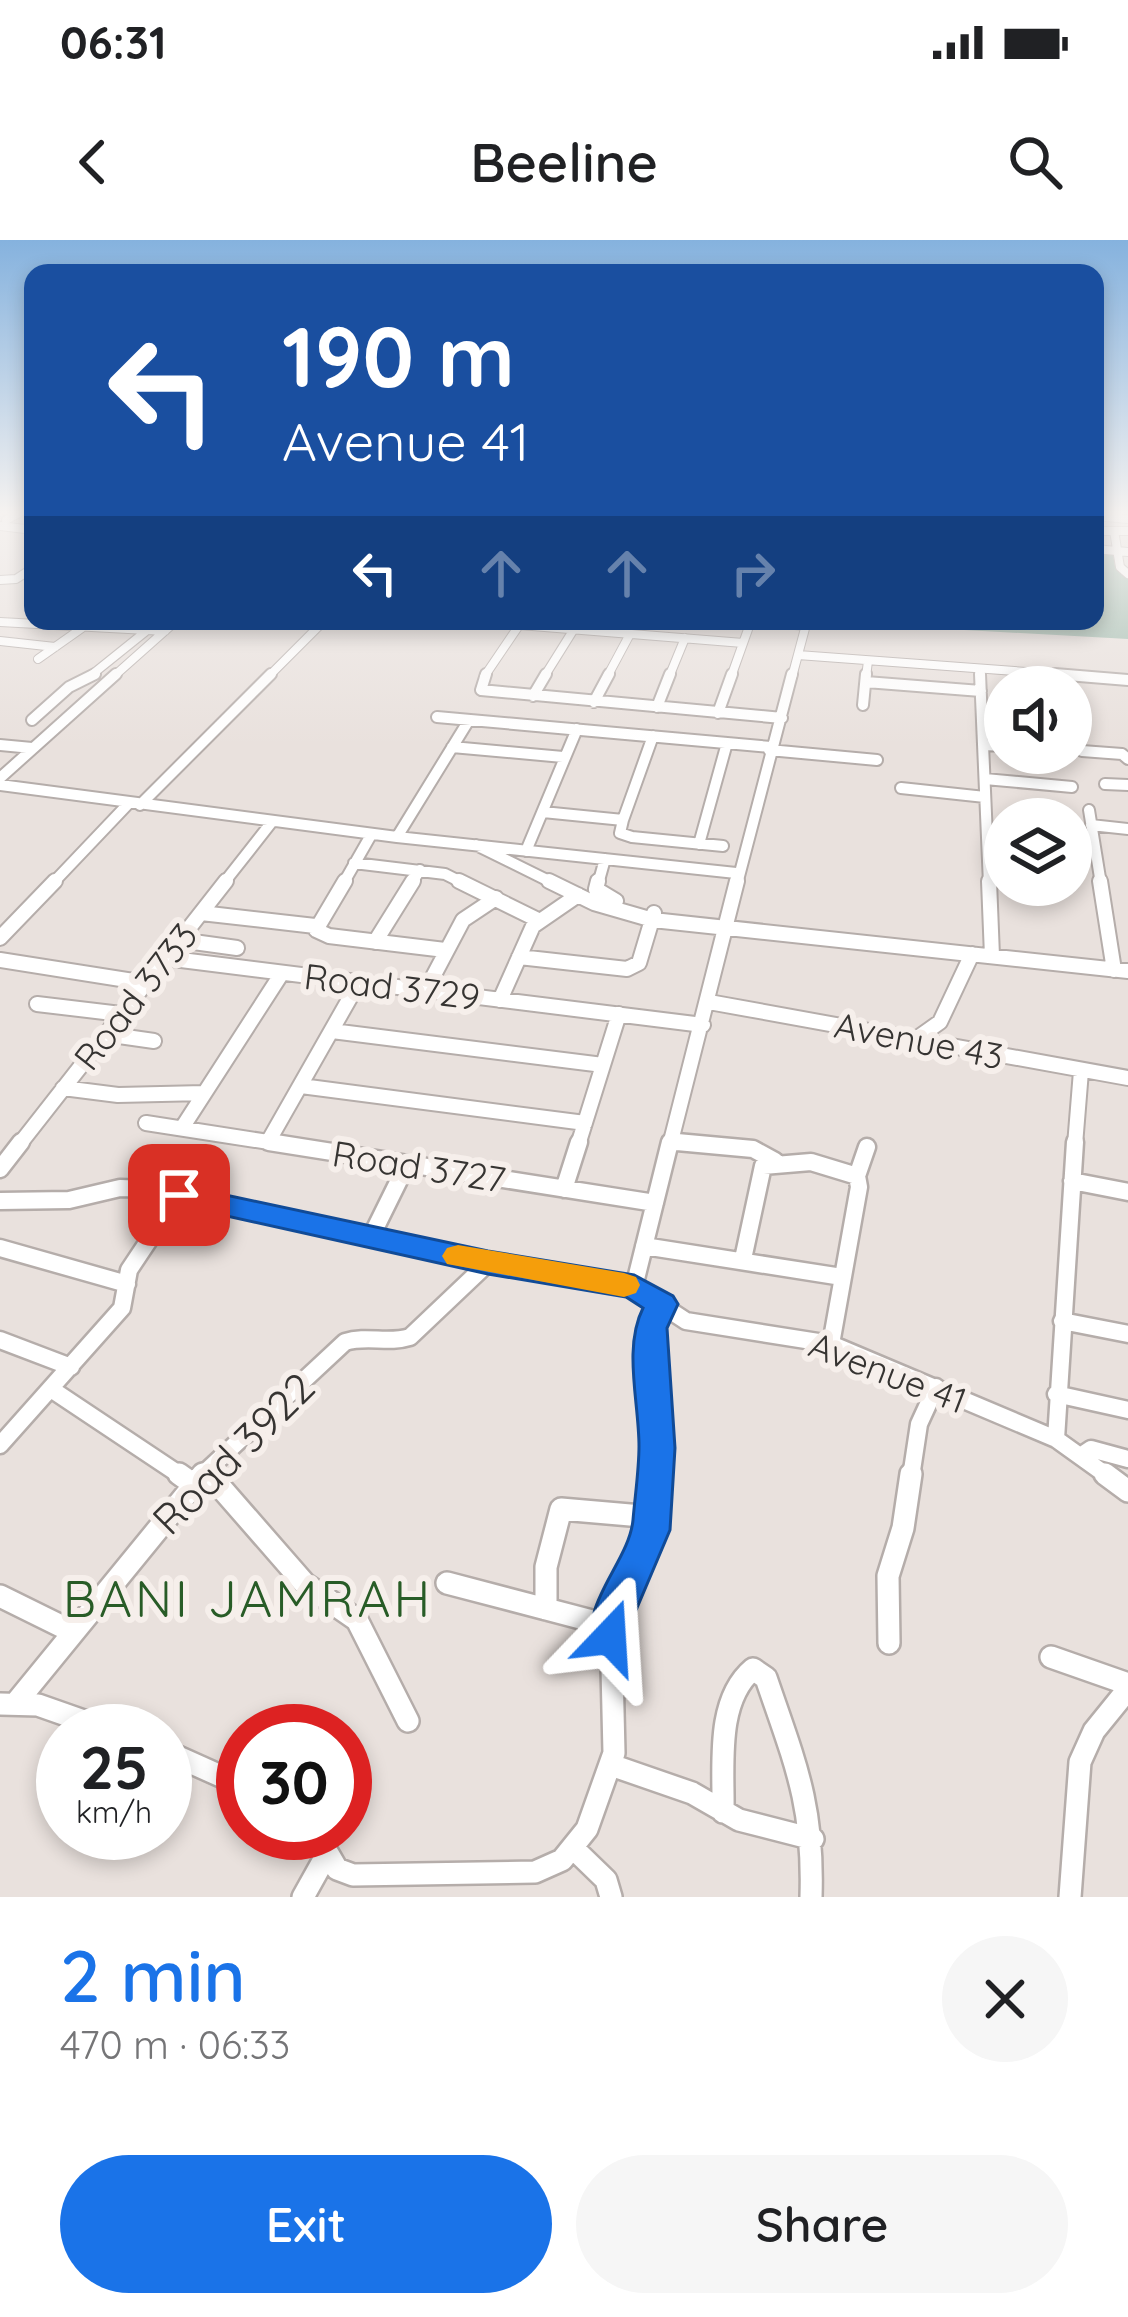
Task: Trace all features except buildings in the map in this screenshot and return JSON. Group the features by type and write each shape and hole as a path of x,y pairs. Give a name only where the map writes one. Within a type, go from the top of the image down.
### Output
{"street":[{"path":"38,658 79,630"},
{"path":"122,630 165,631"},
{"path":"0,938 315,630"},
{"path":"516,630 479,687 782,718"},
{"path":"533,696 573,630"},
{"path":"585,630 743,644"},
{"path":"718,712 748,630"},
{"path":"634,1287 709,1002 736,874 804,630"},
{"path":"0,781 165,631"},
{"path":"32,720 69,687 102,671 145,632"},
{"path":"594,702 630,634"},
{"path":"657,707 685,638"},
{"path":"0,641 56,646"},
{"path":"798,656 1128,680"},
{"path":"863,705 868,661"},
{"path":"980,670 992,956"},
{"path":"866,682 981,691"},
{"path":"437,717 877,760"},
{"path":"398,836 469,720"},
{"path":"526,850 578,729"},
{"path":"653,736 623,820 624,836 723,846"},
{"path":"699,844 727,743"},
{"path":"0,745 32,748"},
{"path":"452,747 562,758"},
{"path":"1092,752 1122,754 1128,759"},
{"path":"985,779 1072,787"},
{"path":"0,781 272,823 736,874"},
{"path":"1105,784 1128,785"},
{"path":"901,788 985,797"},
{"path":"543,812 623,820"},
{"name":"Road 3733","path":"0,1169 6,1152 63,1088 272,823"},
{"path":"1092,825 1128,829"},
{"path":"476,845 578,895 653,920 1121,970 1092,830"},
{"path":"315,926 371,835"},
{"path":"519,957 627,969 639,962 652,912 597,892 605,859"},
{"path":"354,862 455,878 538,920"},
{"path":"375,942 421,870"},
{"path":"500,1000 538,920 578,895"},
{"path":"426,991 463,920 496,898"},
{"path":"201,913 315,926 323,935 445,950"},
{"path":"179,940 237,948"},
{"path":"916,1039 940,1022 972,954"},
{"name":"Road 3729","path":"165,958 703,1025"},
{"path":"0,961 146,982"},
{"path":"182,1128 282,973"},
{"path":"268,1142 359,982"},
{"name":"Avenue 43","path":"709,1002 1128,1078"},
{"path":"37,1004 121,1014"},
{"path":"564,1189 619,1014"},
{"path":"332,1031 603,1065"},
{"path":"105,1034 154,1041"},
{"path":"1056,1438 1082,1071"},
{"path":"301,1086 585,1123"},
{"path":"63,1088 118,1095 204,1093"},
{"name":"Road 3727","path":"146,1123 655,1203"},
{"path":"673,1142 753,1148 776,1161 844,1168 857,1176"},
{"path":"831,1344 857,1176 867,1147"},
{"path":"743,1259 759,1171 776,1161"},
{"path":"371,1237 407,1164"},
{"path":"1072,1181 1128,1192"},
{"name":"Avenue 41","path":"0,1201 69,1200 130,1188 488,1263 634,1287 697,1323 831,1344 936,1387 1056,1438 1128,1491"},
{"path":"2,1440 122,1308 133,1263 179,1195"},
{"path":"644,1246 842,1277"},
{"path":"0,1249 127,1284"},
{"name":"Road 3922","path":"8,1704 199,1478 345,1342 358,1338 394,1342 410,1337 488,1263"},
{"path":"332,1860 337,1868 353,1875 520,1875 549,1868 574,1849 597,1808 610,1765 614,1740 611,1626 648,1542 653,1517 657,1448 650,1328 662,1304"},
{"path":"1061,1321 1128,1334"},
{"path":"0,1341 70,1367"},
{"path":"889,1643 888,1576 903,1528 919,1424 936,1387"},
{"path":"51,1389 199,1478 305,1584 357,1621 408,1721"},
{"path":"1056,1394 1128,1410"},
{"path":"1082,1455 1090,1449 1128,1459"},
{"path":"546,1609 546,1567 561,1509 653,1517"},
{"path":"446,1583 611,1626"},
{"path":"0,1596 71,1631"},
{"path":"1051,1657 1128,1686 1084,1749 1070,1897"},
{"path":"722,1812 729,1703 743,1674 753,1670 766,1678 807,1796 813,1839 812,1897"},
{"path":"610,1765 692,1793 722,1812 813,1839"},
{"path":"574,1849 597,1869 611,1897"},
{"path":"302,1897 316,1860"}],"green space":[{"path":"1104,590 1128,590 1128,639 965,630 1104,630"}],"slow traffic":[{"path":"458,1256 624,1285"}],"district":[{"name":"BANI JAMRAH","path":"248,1598"}],"route":[{"path":"179,1195 488,1263 634,1287 662,1304 650,1328 657,1448 651,1530 614,1615 610,1637"}]}
